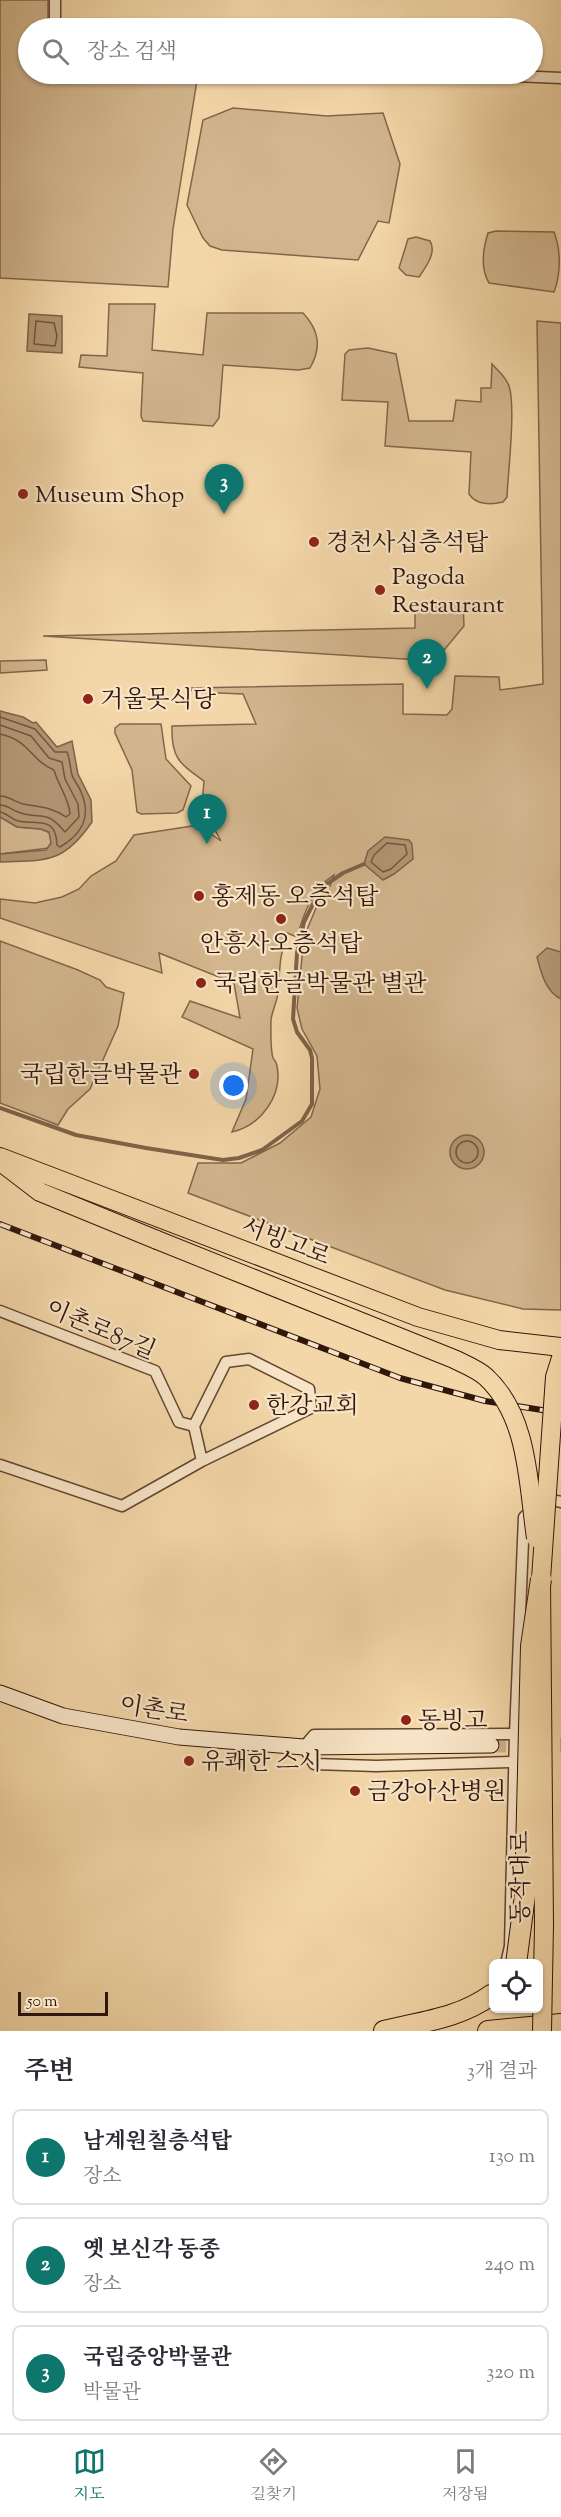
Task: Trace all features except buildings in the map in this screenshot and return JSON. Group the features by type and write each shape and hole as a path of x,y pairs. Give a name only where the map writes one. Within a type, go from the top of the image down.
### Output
{"highway":[{"path":"517,1959 525,1895 531,1646 541,1579"},
{"path":"384,2031 474,2007 489,1998"},
{"path":"488,2031 561,2024"}],"main road":[{"path":"0,1159 40,1192 454,1359 485,1377 506,1402 521,1435 541,1579"},
{"name":"서빙고로","path":"0,1159 418,1317 499,1340 561,1347"},
{"path":"541,1579 555,1377 561,1358"},
{"name":"동작대로","path":"541,1579 544,1925 542,2031"}],"street":[{"path":"55,0 55,18"},
{"path":"543,77 561,78"},
{"name":"이촌로87길","path":"0,1311 155,1371 179,1422 194,1426"},
{"path":"0,1465 122,1506 202,1461 311,1408 309,1389 249,1359 226,1362 194,1426 202,1461"},
{"path":"507,1959 510,1946 514,1762 524,1517 538,1506 554,1500 561,1502"},
{"name":"이촌로","path":"0,1693 63,1716 179,1737 304,1748 491,1745"},
{"path":"514,1762 376,1766 314,1764 304,1748 314,1735 515,1734"}],"shaded area":[{"path":"0,0 48,0 48,18 18,18 18,84 196,84 173,229 168,287 0,278"},
{"path":"233,108 327,116 383,113 400,164 389,223 378,221 358,260 222,250 210,246 203,238 187,205 203,120"},
{"path":"496,231 554,232 559,262 554,292 489,283 483,265 484,252 488,233"},
{"path":"416,237 430,241 432,245 430,259 419,277 406,275 399,268 408,239"},
{"path":"109,304 155,304 152,350 203,355 207,313 303,313 315,332 316,353 310,368 298,370 223,365 219,418 213,426 143,421 141,416 143,373 79,367 81,355 107,356"},
{"path":"537,321 561,323 561,1310 523,1309 445,1290 188,1193 198,1163 241,1163 280,1143 311,1117 320,1089 317,1056 302,1029 297,1008 304,937 323,891 330,886 334,875 314,894 297,937 287,933 284,942 277,996 271,1020 271,1049 277,1065 278,1077 273,1098 267,1108 252,1123 232,1132 246,1099 253,1049 182,1017 190,1001 240,1018 234,983 159,953 162,973 0,918 0,899 35,903 62,897 79,889 91,876 116,861 134,835 192,826 201,827 221,841 211,823 201,815 204,781 178,759 173,746 172,726 256,724 243,694 194,692 188,688 403,684 403,714 447,715 452,709 455,676 499,677 500,690 543,684"},
{"path":"368,348 396,354 409,421 453,421 456,400 481,402 481,388 491,388 492,364 502,374 509,386 512,409 507,497 503,502 484,503 472,498 469,494 471,452 385,446 388,402 342,400 345,354 349,350"},
{"path":"463,602 464,626 435,661 43,636 415,628 415,611 427,611 427,603"},
{"path":"46,660 47,670 0,673 0,661"},
{"path":"120,724 161,724 166,759 191,786 183,810 177,813 141,814 137,812 132,770 115,733 115,728"},
{"path":"0,817 17,827 41,829 50,833 49,848 0,854"},
{"path":"0,941 78,970 100,980 106,987 124,993 118,1026 90,1089 68,1109 58,1125 0,1103"}],"water":[{"path":"29,314 62,316 62,353 27,351"},
{"path":"0,711 23,717 33,723 36,722 57,747 72,741 78,774 91,800 92,822 82,836 63,853 42,860 0,862 0,854 46,850 51,843 49,832 17,827 0,817"},
{"path":"385,837 409,840 412,844 413,859 383,880 364,864 368,851"},
{"path":"547,948 561,952 561,999 547,986 537,957"},
{"path":"467,1135 479,1140 484,1152 479,1164 467,1169 455,1164 450,1152 455,1140"}],"waterway":[{"path":"0,1108 76,1135 146,1148 223,1160 239,1158 262,1150 302,1121 312,1104 312,1058 310,1050 297,1032 293,1019 297,953 304,922 321,888 343,873 364,864"}],"tunnel":[{"path":"491,1745 561,1745"}],"railway":[{"path":"0,1224 400,1378 485,1401 561,1413"}],"place":[{"name":"Museum Shop","path":"23,494"},
{"name":"국립중앙박물관","path":"224,514"},
{"name":"경천사십층석탑","path":"314,542"},
{"name":"Pagoda Restaurant","path":"380,590"},
{"name":"옛 보신각 동종","path":"427,689"},
{"name":"거울못식당","path":"88,699"},
{"name":"남계원칠층석탑","path":"207,844"},
{"name":"홍제동 오층석탑","path":"199,896"},
{"name":"안흥사오층석탑","path":"281,919"},
{"name":"국립한글박물관 별관","path":"201,983"},
{"name":"국립한글박물관","path":"194,1074"},
{"name":"한강교회","path":"254,1405"},
{"name":"동빙고","path":"406,1720"},
{"name":"유쾌한 스시","path":"189,1761"},
{"name":"금강아산병원","path":"355,1791"}]}
